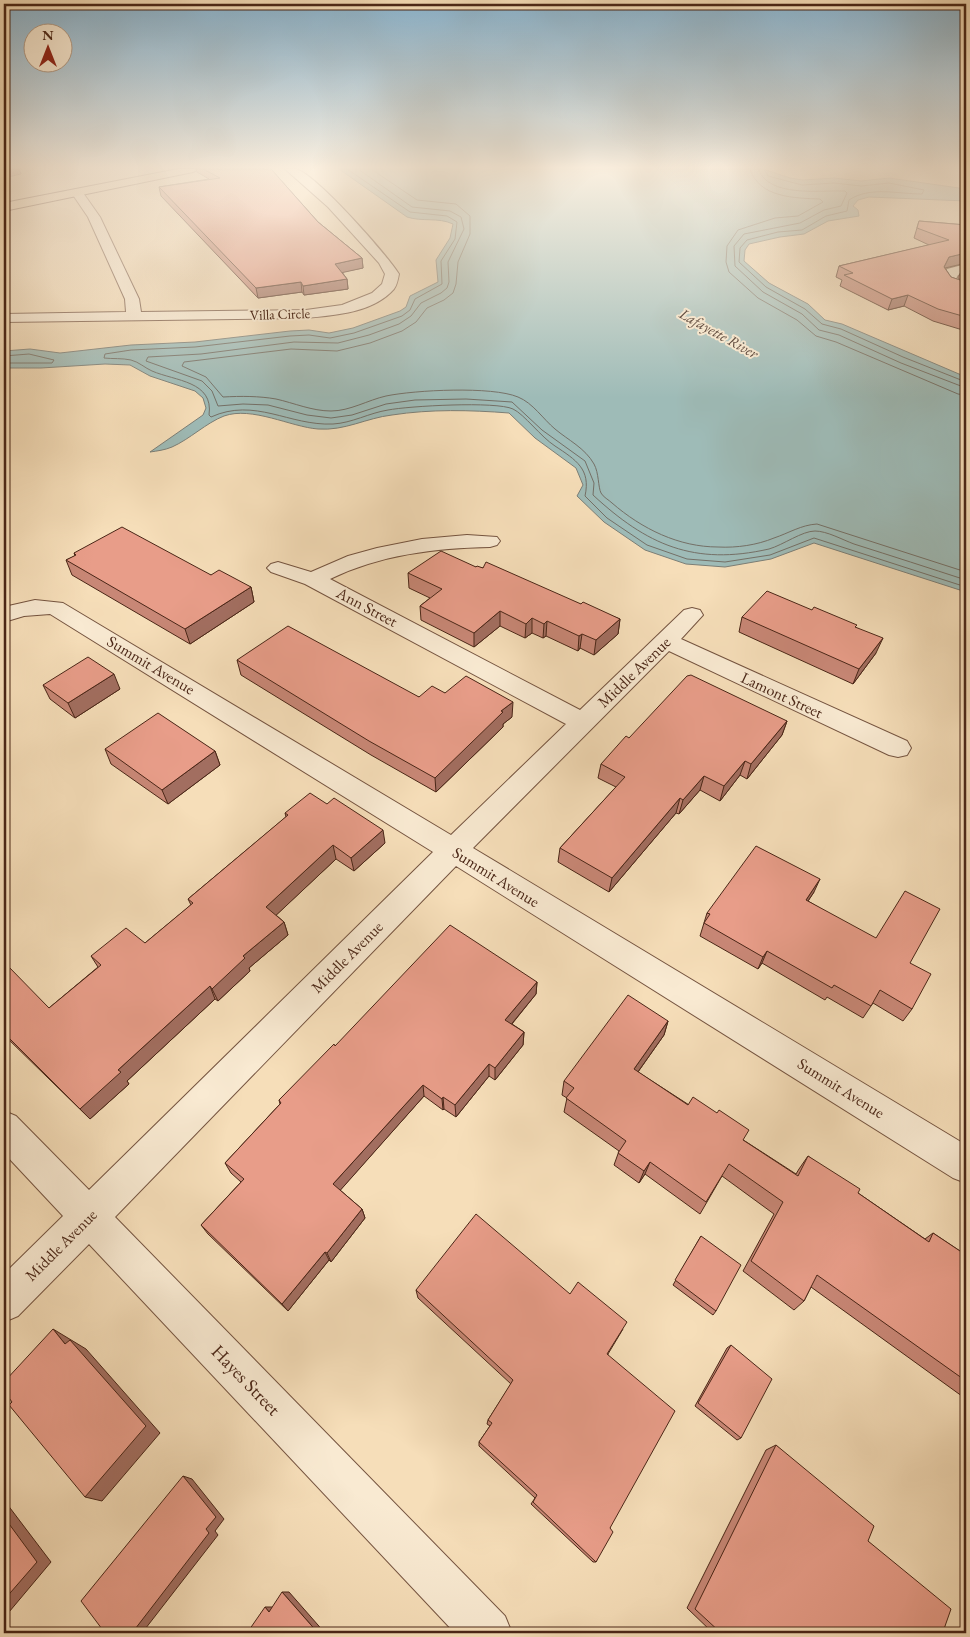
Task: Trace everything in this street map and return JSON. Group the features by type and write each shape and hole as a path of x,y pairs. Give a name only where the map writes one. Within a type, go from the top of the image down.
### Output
{"street":[{"path":"107,245 132,299 134,305 133,316"},
{"name":"Villa Circle","path":"4,318 325,312 360,304 377,296 389,286 392,274 369,245"},
{"path":"966,268 952,272 949,279 966,290"},
{"name":"Ann Street","path":"314,579 338,566 364,557 450,541 490,541"},
{"path":"278,568 314,579"},
{"name":"Ann Street","path":"314,579 582,722"},
{"name":"Summit Avenue","path":"12,611 35,606 55,608 966,1165"},
{"name":"Middle Avenue","path":"4,1302 582,722 692,615"},
{"name":"Lamont Street","path":"666,641 898,748"},
{"name":"Hayes Street","path":"4,1128 488,1633"}],"water":[{"name":"Lafayette River","path":"445,245 748,245 745,250 744,261 769,283 808,304 825,320 842,324 966,377 966,592 814,543 771,559 725,567 686,564 645,550 604,522 577,496 583,485 576,468 535,438 509,413 436,411 407,413 328,429 307,427 259,415 235,414 217,419 172,447 150,452 203,415 206,408 203,398 195,391 150,376 130,365 105,364 4,368 4,351 30,349 60,353 131,345 195,342 290,331 309,330 329,333 353,328 400,311 406,307 410,296 438,282 436,260"}],"building":[{"path":"215,245 347,245 362,258 335,264 347,279 303,286 301,282 256,288"},
{"path":"926,245 966,245 966,253 949,257 944,267 951,277 966,282 966,317 938,309 908,295 892,299 844,275 853,273 839,266"},
{"path":"122,527 211,575 219,570 251,587 185,629 66,560 76,555 74,553"},
{"path":"441,551 476,567 483,568 486,562 620,619 596,640 582,634 579,636 547,621 544,624 532,618 526,624 500,611 474,633 420,606 442,589 408,573"},
{"path":"767,591 812,610 814,607 883,638 859,669 742,617"},
{"path":"288,626 419,697 432,686 445,693 466,676 513,702 501,711 503,712 435,778 369,741 237,660"},
{"path":"88,657 114,674 68,703 43,685"},
{"path":"691,675 787,721 751,764 745,761 724,786 704,776 683,800 680,798 612,878 560,848 625,777 601,764 626,736 629,738 687,676"},
{"path":"158,713 215,751 162,790 105,749"},
{"path":"310,793 327,804 334,798 383,830 351,858 333,845 266,907 284,922 243,956 245,958 212,989 210,986 118,1070 121,1072 80,1109 4,1033 4,968 7,965 49,1008 101,965 91,956 126,928 145,943 193,903 188,899 288,815 285,813"},
{"path":"756,846 820,879 806,900 876,938 905,891 940,909 910,963 931,974 912,1009 880,990 871,1006 834,985 832,988 767,951 763,957 704,923 710,914 707,913"},
{"path":"450,925 537,982 505,1020 524,1032 495,1068 489,1064 455,1105 443,1097 442,1099 423,1085 333,1184 362,1209 327,1253 325,1252 282,1304 201,1225 244,1179 225,1163 281,1103 279,1100 334,1044 335,1046"},
{"path":"628,995 668,1021 634,1069 688,1105 693,1097 717,1113 719,1110 749,1130 743,1140 798,1176 808,1156 860,1189 858,1193 929,1242 933,1233 966,1255 966,1381 817,1275 804,1301 751,1261 783,1202 729,1164 706,1202 650,1162 644,1171 618,1153 626,1141 566,1098 574,1088 564,1081"},
{"path":"476,1214 570,1294 578,1282 627,1322 607,1354 675,1411 610,1528 613,1532 596,1562 533,1502 537,1495 479,1442 492,1423 488,1420 513,1380 416,1290"},
{"path":"701,1236 741,1265 716,1311 675,1280"},
{"path":"53,1329 65,1344 70,1340 146,1426 85,1497 9,1405 12,1402 4,1391 4,1382"},
{"path":"731,1345 772,1379 741,1438 698,1403"},
{"path":"776,1445 874,1526 868,1541 951,1609 944,1629 949,1633 721,1633 695,1609"},
{"path":"183,1476 216,1517 206,1529 209,1533 132,1633 105,1633 81,1601"},
{"path":"4,1517 37,1562 4,1600"},
{"path":"282,1592 318,1633 247,1633 265,1607 269,1612"}]}
